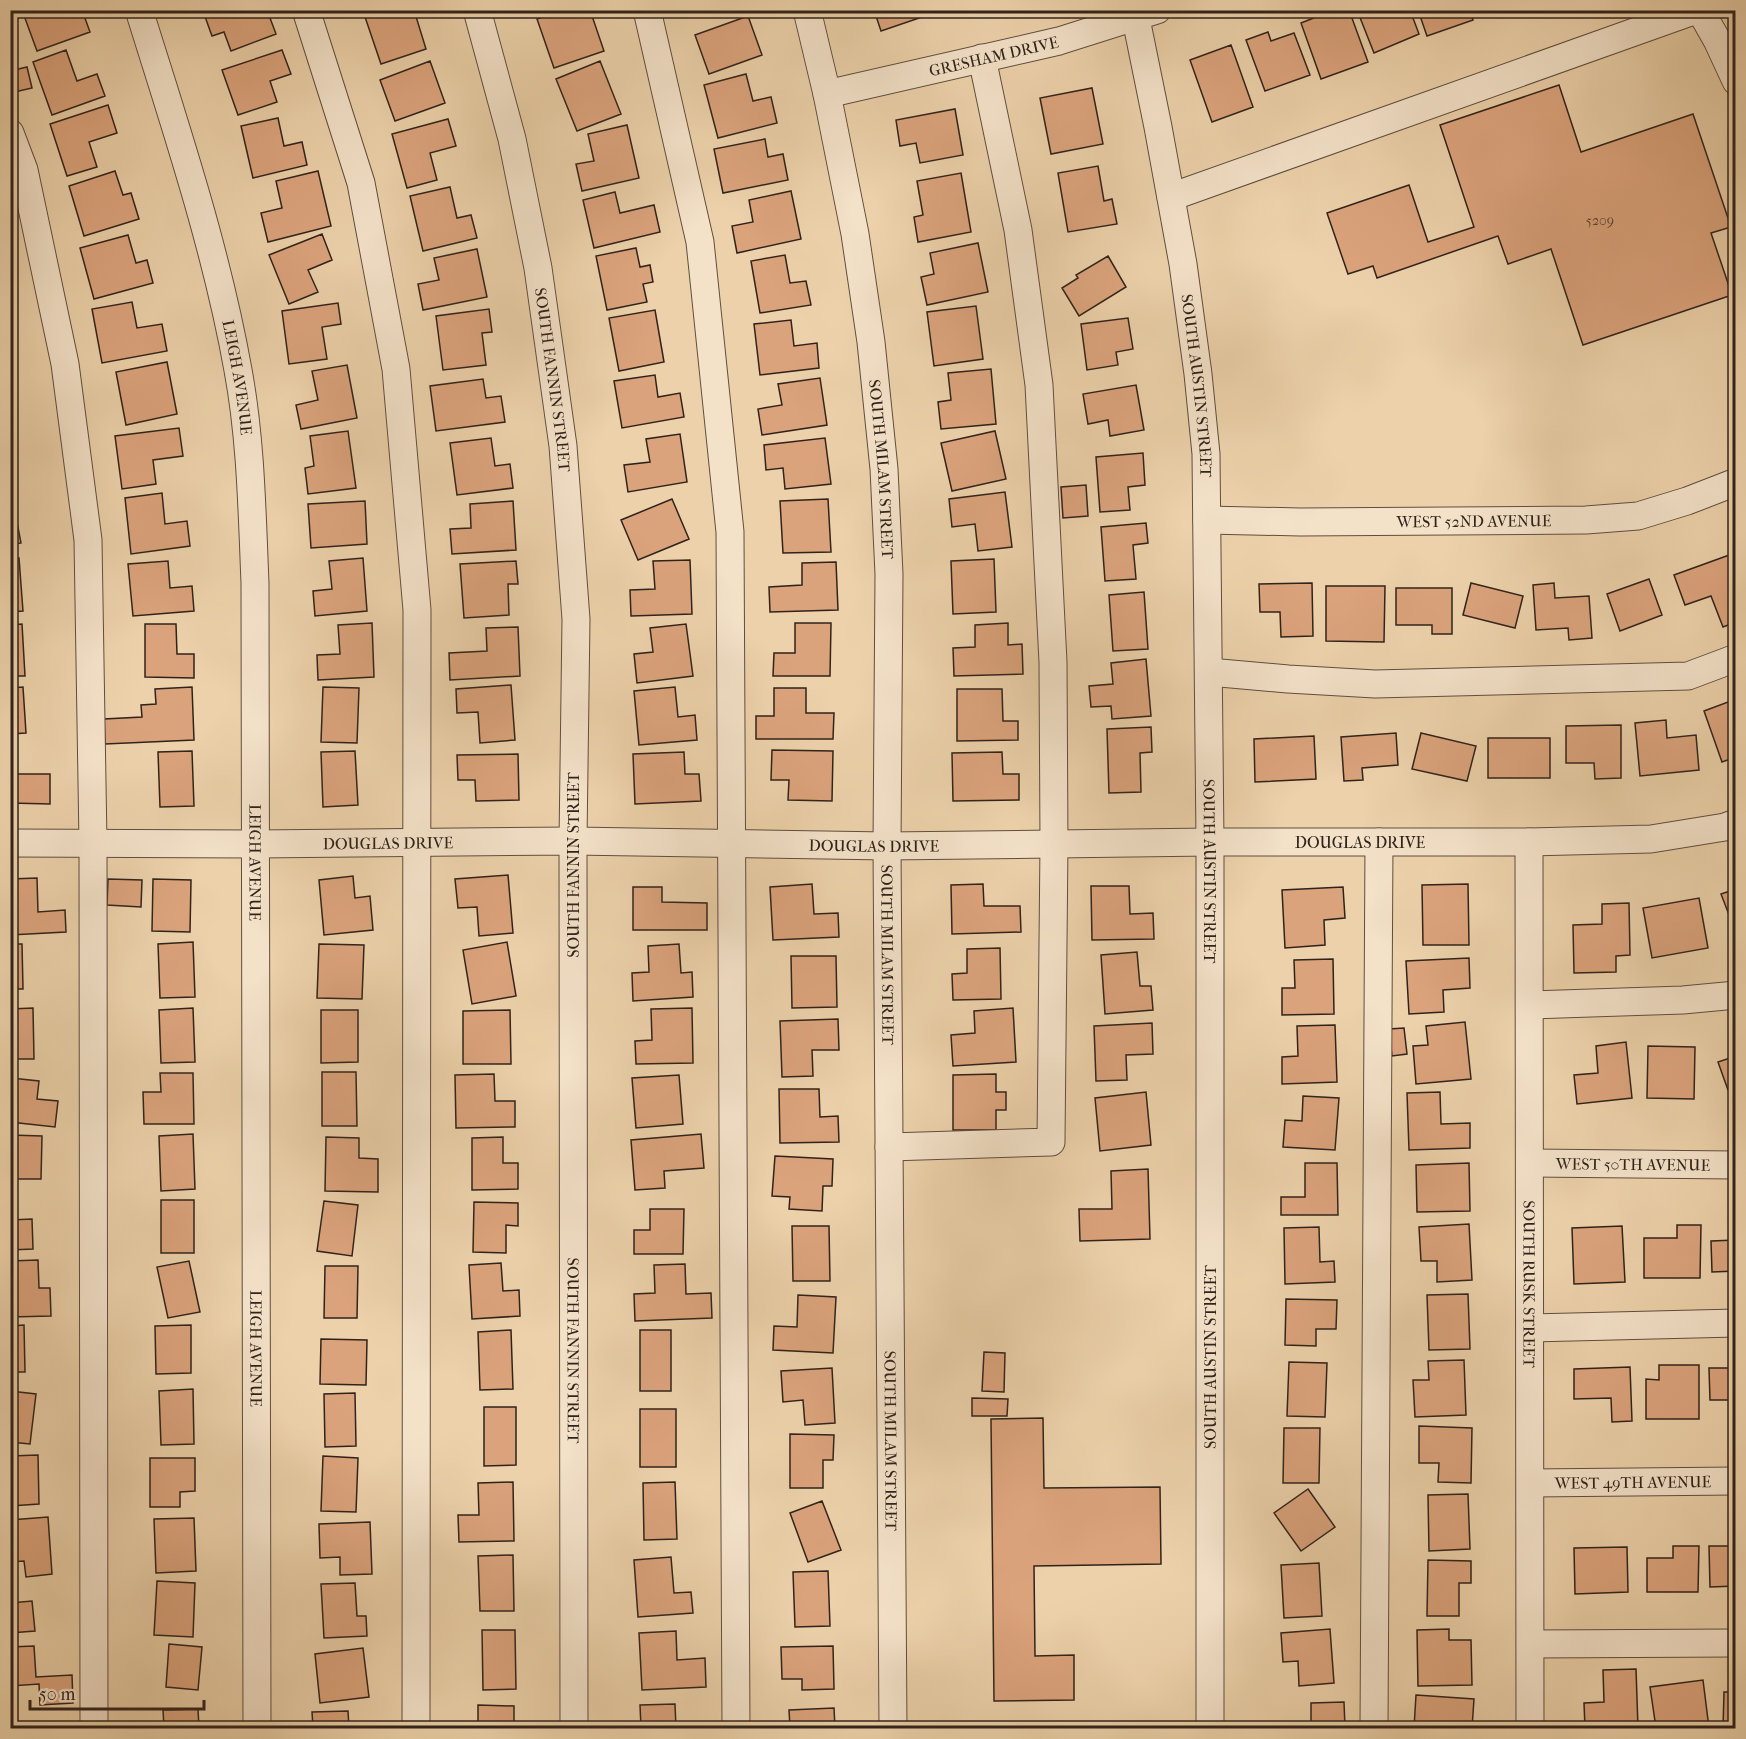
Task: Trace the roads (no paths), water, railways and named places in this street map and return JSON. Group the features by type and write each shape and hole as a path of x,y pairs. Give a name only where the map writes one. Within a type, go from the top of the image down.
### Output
{"street":[{"name":"LEIGH AVENUE","path":"139,10 217,268 238,372 251,477 255,582 257,1728"},
{"path":"306,10 361,183 396,369 417,610 416,1728"},
{"name":"SOUTH FANNIN STREET","path":"477,10 512,139 538,268 563,446 576,619 573,841 574,1728"},
{"path":"647,10 700,243 730,532 736,1728"},
{"name":"SOUTH MILAM STREET","path":"807,10 827,94 859,256 872,342 884,469 889,574 887,846 893,1728"},
{"path":"1171,197 1696,10"},
{"path":"1700,10 1736,81"},
{"name":"GRESHAM DRIVE","path":"827,94 1059,41 1146,15"},
{"name":"SOUTH AUSTIN STREET","path":"1146,15 1171,197 1183,264 1206,454 1210,842 1210,1728"},
{"path":"889,1147 1051,1142 1053,662 1039,385 1017,230 982,58"},
{"path":"10,133 24,170 65,364 88,540 93,843 94,1728"},
{"name":"WEST 52ND AVENUE","path":"1207,520 1300,522 1586,520 1638,516 1687,501 1736,482"},
{"path":"1209,672 1288,680 1375,684 1688,676 1736,658"},
{"name":"DOUGLAS DRIVE","path":"10,843 255,844 573,841 887,846 1210,842 1529,842 1651,839 1725,827 1736,823"},
{"path":"1374,1728 1379,842"},
{"name":"SOUTH RUSK STREET","path":"1529,842 1530,1728"},
{"path":"1530,1005 1683,1000 1736,995"},
{"name":"WEST 50TH AVENUE","path":"1531,1163 1736,1165"},
{"path":"1531,1328 1736,1323"},
{"name":"WEST 49TH AVENUE","path":"1531,1483 1736,1481"},
{"path":"1531,1644 1736,1643"}]}
